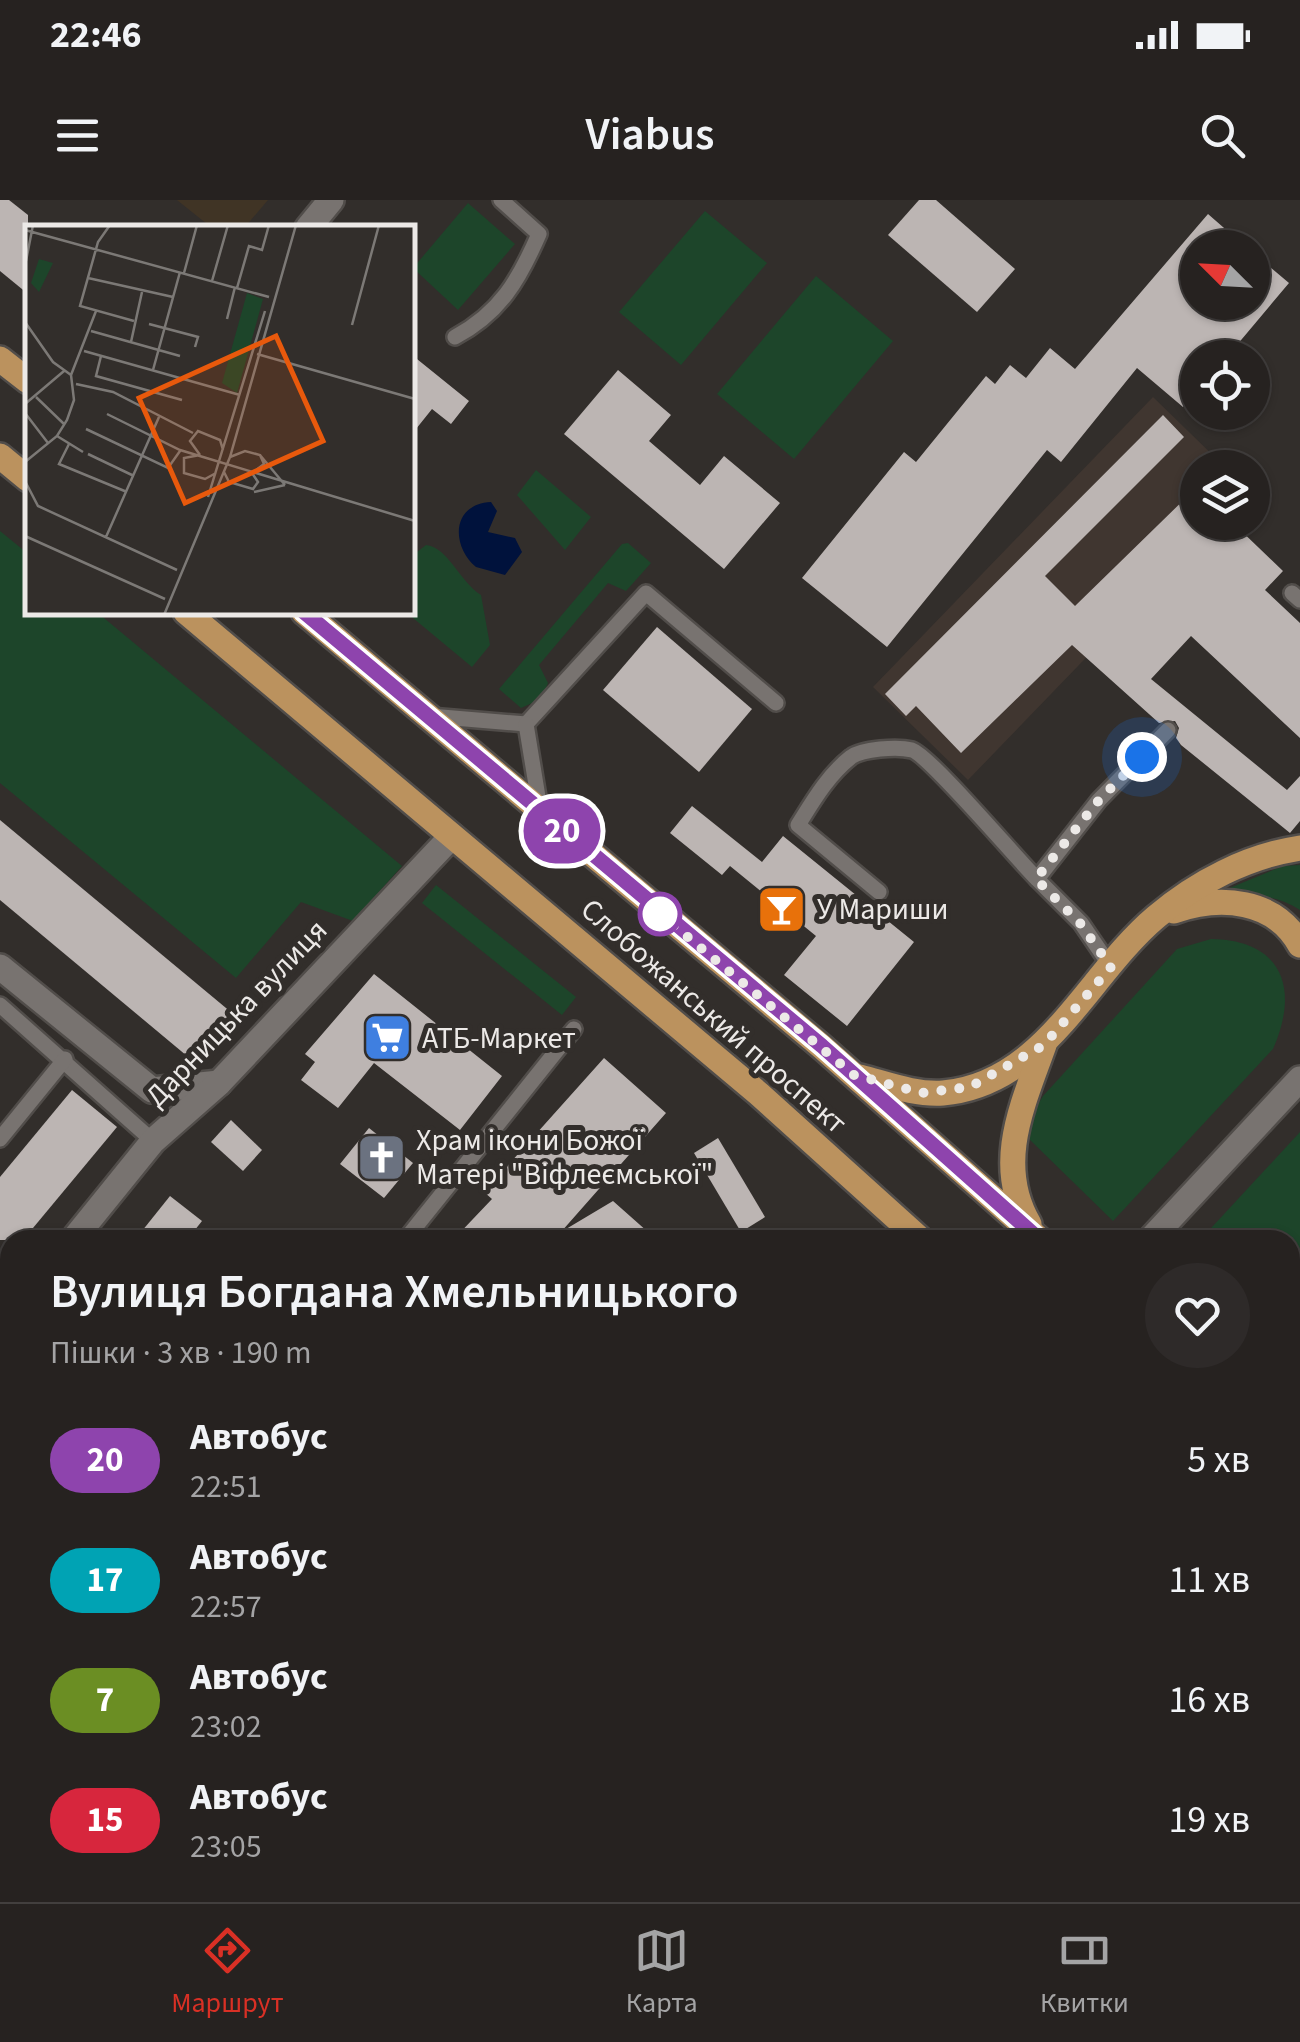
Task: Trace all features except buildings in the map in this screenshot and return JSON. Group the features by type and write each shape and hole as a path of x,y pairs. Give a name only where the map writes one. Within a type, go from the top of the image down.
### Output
{"main road":[{"path":"0,359 25,379"},
{"path":"0,456 25,477"},
{"name":"Слобожанський проспект","path":"190,615 759,1094 910,1230"},
{"name":"Слобожанський проспект","path":"308,615 854,1075 1029,1230"},
{"path":"854,1075 922,1093 945,1093 991,1079 1044,1045 1156,917 1208,880 1256,858 1300,848"},
{"path":"1156,917 1194,904 1230,902 1262,908 1292,930 1300,945"},
{"path":"1033,1230 1018,1206 1011,1166 1017,1122 1044,1045"}],"street":[{"path":"310,225 331,200"},
{"name":"Дарницька вулиця","path":"81,1230 153,1141 220,1083 452,836"},
{"path":"0,967 152,1090 220,1083"},
{"path":"1159,1230 1300,1079"}],"lane":[{"path":"455,337 484,322 516,286 539,234 501,200"},
{"path":"526,724 646,593 776,703"},
{"path":"426,715 526,724"},
{"path":"526,724 540,813"},
{"path":"1036,879 1099,800 1168,730"},
{"path":"879,892 798,825 822,787 854,754 914,750 948,780 1080,923 1111,967"},
{"path":"0,1006 65,1059 153,1141"},
{"path":"413,1230 574,1029"},
{"path":"0,1139 65,1059"}],"shaded area":[{"path":"177,200 268,200 247,225 208,225"},
{"path":"1153,397 1180,423 1180,430 1187,430 1208,450 1180,450 1180,540 1200,540 968,780 873,687"}],"green space":[{"path":"468,203 515,244 458,310 415,266"},
{"path":"705,211 767,263 681,365 619,312"},
{"path":"816,276 893,341 794,459 717,394"},
{"path":"536,470 591,517 565,550 517,495"},
{"path":"0,531 25,551 25,615 100,615 402,866 353,921 301,902 236,978 0,783"},
{"path":"628,543 651,563 626,591 608,583 539,665 548,683 541,699 521,708 499,689 622,544"},
{"path":"426,545 434,547 481,595 490,645 472,667 409,615 415,615 415,553"},
{"path":"1300,865 1300,910 1272,898 1220,892 1283,866"},
{"path":"436,885 576,997 562,1015 422,903"},
{"path":"1211,939 1254,948 1269,958 1279,971 1284,988 1281,1027 1273,1049 1113,1221 1027,1137 1029,1120 1043,1096 1177,949"},
{"path":"1300,1132 1300,1230 1209,1230"}],"water":[{"path":"491,502 497,511 488,532 515,538 522,552 505,575 476,567 459,538 459,527 468,510"}],"bus line":[{"name":"20","path":"308,615 822,1046 1029,1230"}],"place":[{"name":"У Мариши","path":"782,909"},
{"name":"АТБ-Маркет","path":"387,1038"},
{"name":"Храм ікони Божої Матері \"Віфлеємської\"","path":"381,1157"}],"route":[{"path":"660,914 854,1075 922,1093 970,1087 991,1079 1044,1045 1111,967 1080,923 1036,879 1099,800 1142,757"}]}
